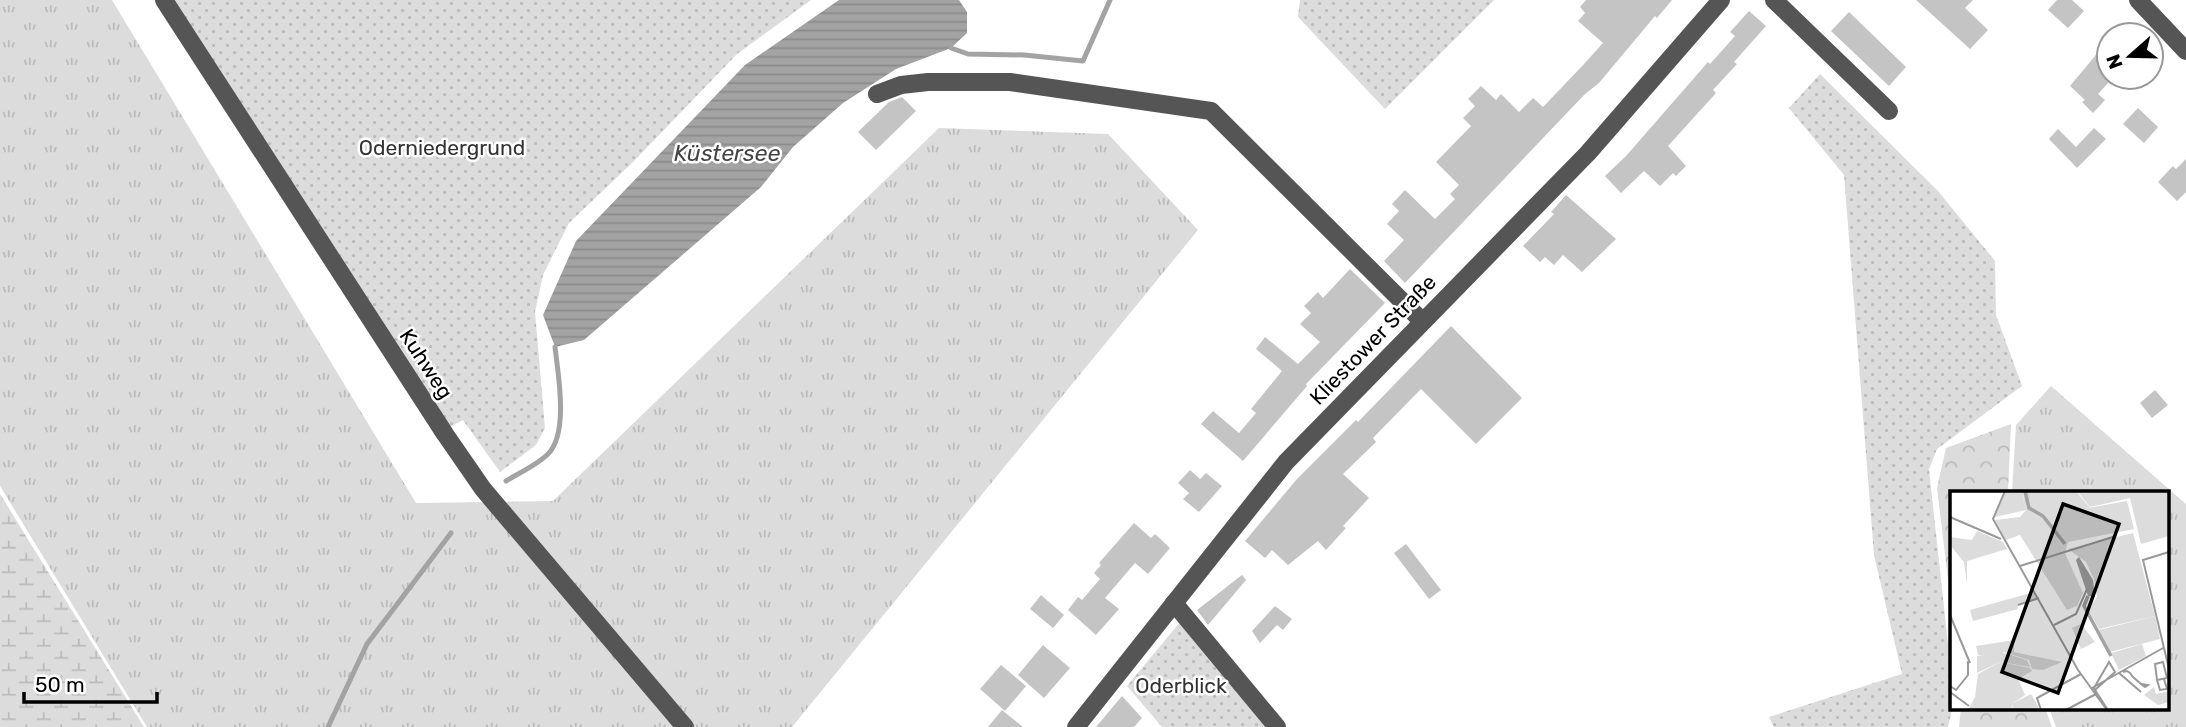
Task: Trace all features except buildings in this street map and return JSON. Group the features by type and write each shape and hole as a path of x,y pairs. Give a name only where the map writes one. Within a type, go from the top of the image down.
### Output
{"street":[{"name":"Kuhweg","path":"164,0 383,341 483,489 685,727"},
{"name":"Kliestower Straße","path":"1076,727 1286,462 1588,153 1721,0"},
{"path":"1774,0 1889,111"},
{"path":"2138,0 2186,51"},
{"path":"877,94 901,85 928,82 1010,82 1211,111 1422,321"},
{"path":"1174,603 1277,727"}],"green space":[{"path":"0,0 112,0 416,503 553,501 939,128 1108,134 1198,230 792,727 147,727 0,486"},
{"name":"Oderniedergrund","path":"169,0 811,0 737,54 633,162 569,223 543,275 535,312 545,428 536,445 500,472 463,420 448,428"},
{"path":"1300,0 1494,0 1385,109 1298,17"},
{"path":"1820,74 1938,191 1995,261 1996,315 2022,386 1937,449 1929,469 1948,644 1951,714 1948,727 1774,727 1769,717 1902,674 1874,555 1844,175 1789,108"},
{"path":"2051,386 2186,504 2186,727 2056,727 2050,710 2168,710 2168,491 2012,491 2016,425"},
{"path":"2011,424 2008,491 1950,491 1950,596 1937,488 1946,448"},
{"path":"0,494 144,727 0,727"},
{"name":"Oderblick","path":"1181,621 1270,727 1162,727 1127,686"},
{"path":"1961,710 2046,710 2052,727 1959,727"}],"water":[{"name":"Küstersee","path":"839,0 959,0 967,12 967,33 951,48 896,69 843,103 793,147 761,187 584,340 555,347 543,315 576,241 745,65"}],"waterway":[{"path":"951,48 968,54 1024,55 1083,61 1110,0"},
{"path":"506,481 539,462 554,444 560,418 560,387 555,347"},
{"path":"328,727 367,644 451,533"}]}
